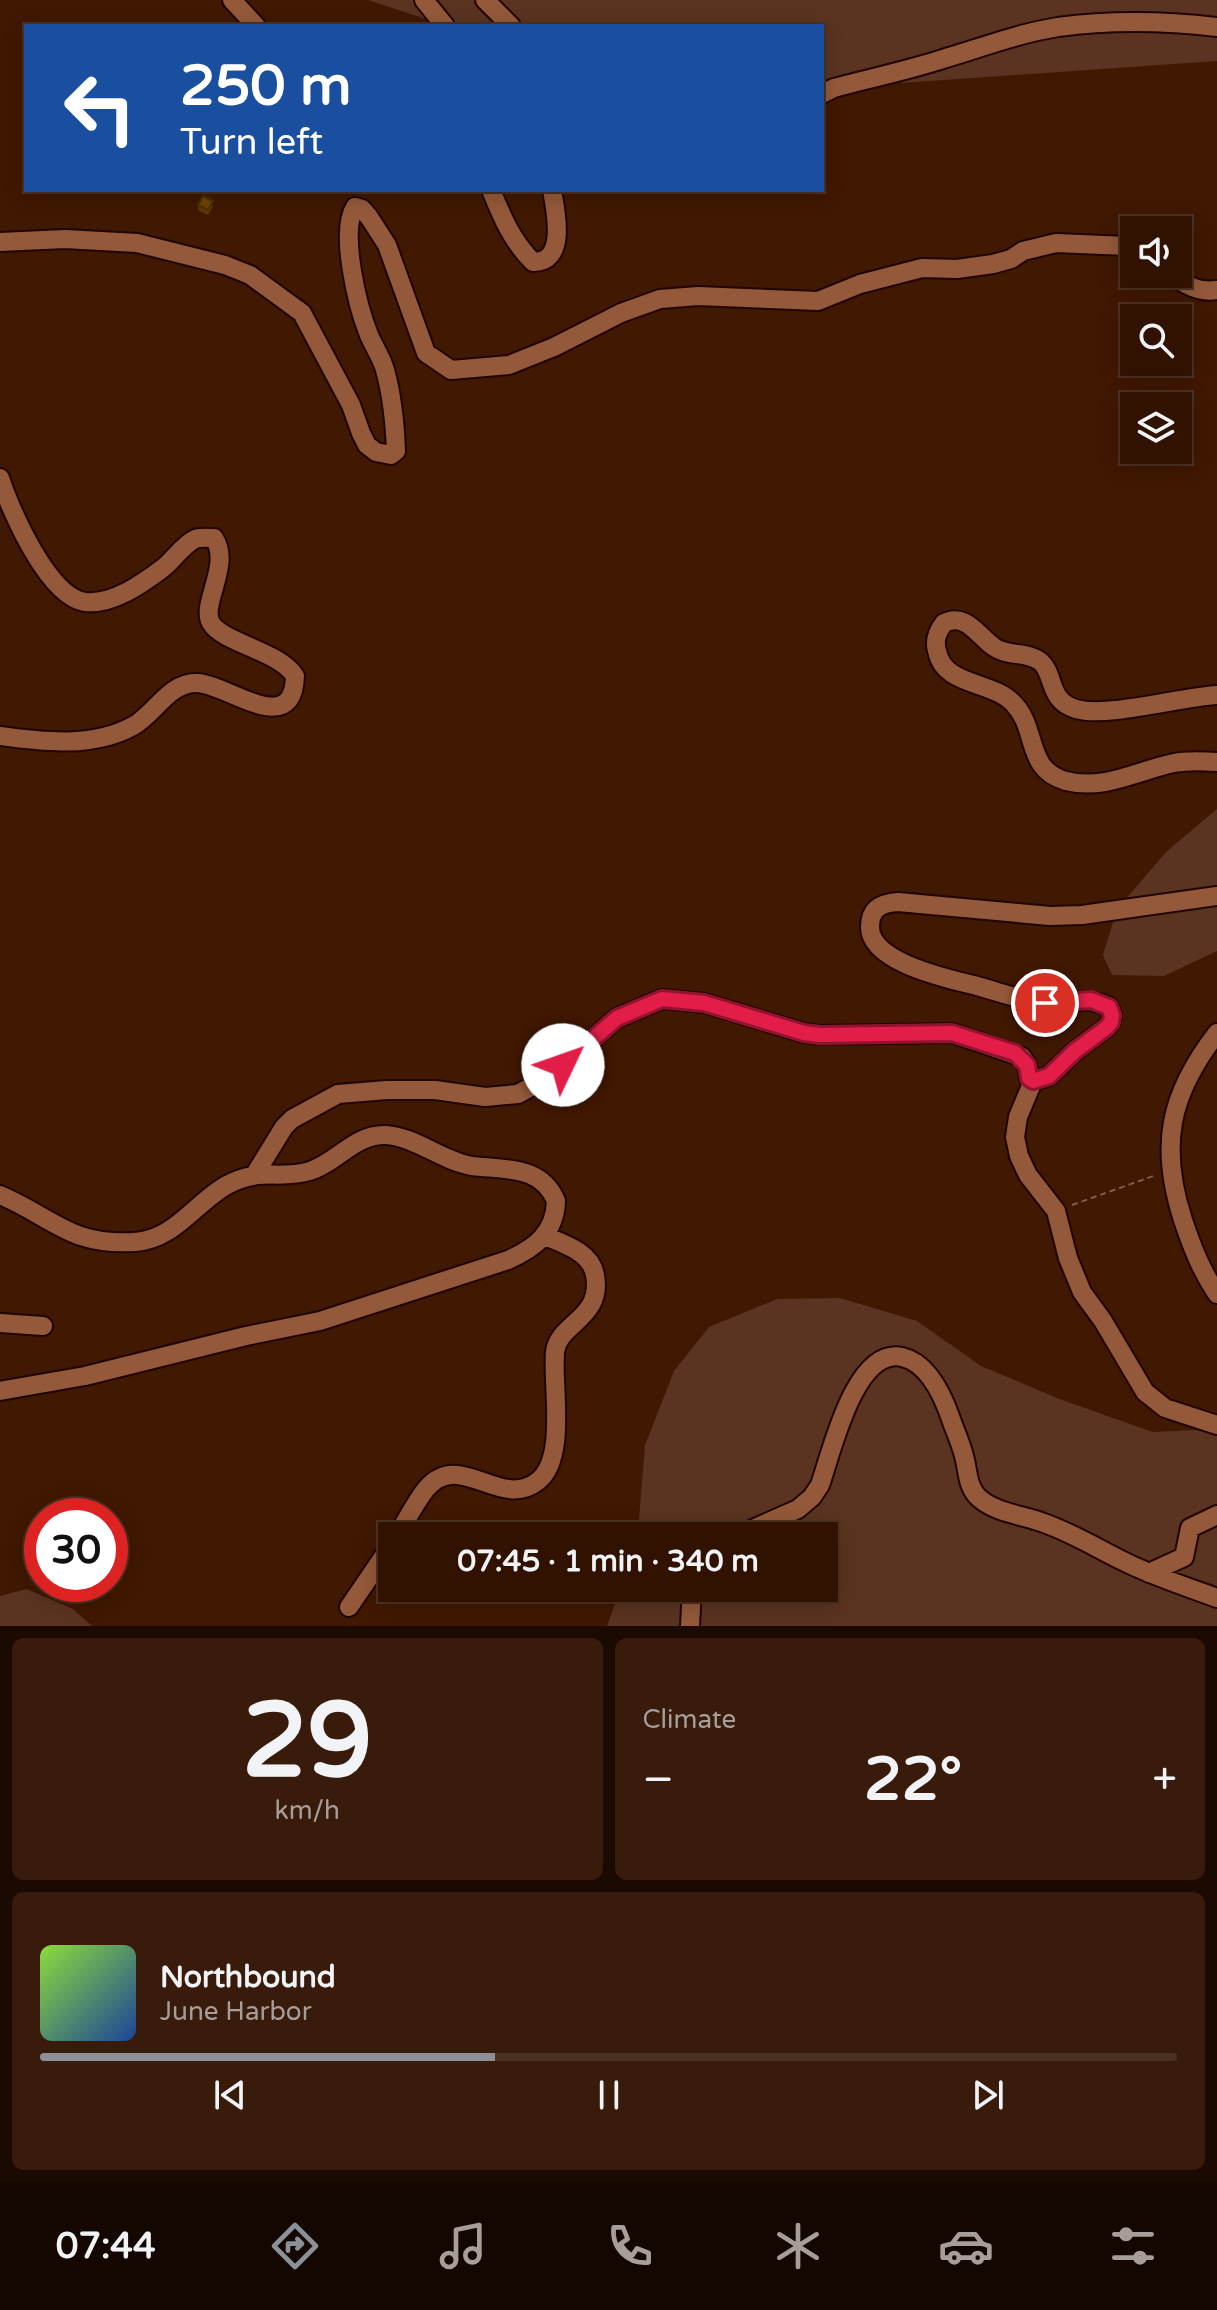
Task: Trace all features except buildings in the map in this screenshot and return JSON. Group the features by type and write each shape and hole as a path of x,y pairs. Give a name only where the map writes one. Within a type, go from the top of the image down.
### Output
{"street":[{"path":"232,0 254,24"},
{"path":"424,0 443,24"},
{"path":"485,0 509,24"},
{"path":"824,93 943,60 1011,37 1058,27 1119,22 1217,27"},
{"path":"492,192 507,229 533,262 543,262 551,256 556,241 552,192"},
{"path":"0,242 65,239 137,243 225,265 250,275 302,313 351,405 367,445 376,452 391,455 396,451 396,431 385,369 359,304 351,255 349,216 355,207 362,209 369,217 387,245 426,353 451,370 509,365 554,347 621,313 660,299 698,296 818,301 860,284 922,268 957,269 993,264 1011,259 1023,251 1056,243 1120,246"},
{"path":"1192,288 1203,292 1217,290"},
{"path":"0,478 21,528 44,568 65,592 81,602 98,602 123,594 162,569 196,539 214,538 219,545 220,560 209,613 211,623 220,631 282,663 295,676 295,689 281,706 269,707 196,682 173,690 137,724 108,736 91,740 52,741 0,736"},
{"path":"1217,695 1108,711 1074,709 1058,696 1043,663 1029,656 1003,652 960,620 952,619 944,623 935,640 937,653 948,672 998,691 1018,708 1026,723 1036,758 1043,769 1053,776 1075,783 1099,782 1129,778 1174,763 1217,762"},
{"path":"1033,1081 1049,1076 1106,1028 1111,1022 1109,1007 1091,1000 1064,1003 1023,1000 927,973 884,951 874,941 870,920 875,909 885,902 898,902 1015,914 1082,915 1217,896"},
{"path":"255,1174 292,1119 338,1094 435,1090 476,1097 518,1094 549,1077 617,1018 662,999 704,1003 820,1035 952,1033 1015,1053 1027,1065 1029,1078 1033,1081"},
{"path":"1217,1033 1187,1077 1170,1138 1170,1170 1175,1195 1192,1248 1217,1294"},
{"path":"1033,1081 1018,1117 1015,1137 1019,1156 1028,1175 1056,1211 1068,1258 1082,1292 1145,1392 1165,1408 1217,1425"},
{"path":"0,1195 72,1235 87,1240 135,1242 159,1237 224,1186 255,1174 311,1171 362,1139 386,1135 455,1162 524,1172 545,1182 556,1201 553,1222 545,1236 526,1252 508,1260 320,1321 231,1339 85,1376 0,1391"},
{"path":"406,1522 427,1488 437,1479 453,1473 507,1490 534,1484 546,1474 553,1456 555,1432 556,1347 559,1339 583,1318 591,1306 596,1277 592,1265 574,1248 545,1236"},
{"path":"0,1323 43,1326"},
{"path":"769,1522 798,1509 812,1497 820,1485 856,1387 880,1358 894,1355 908,1358 919,1366 940,1392 965,1457 968,1479 975,1494 985,1503 1044,1522 1149,1573 1217,1598"},
{"path":"1149,1573 1184,1557 1190,1528 1217,1515"},
{"path":"349,1607 378,1565"},
{"path":"690,1626 691,1602"}],"path":[{"path":"1056,1211 1170,1170"}],"shaded area":[{"path":"368,0 1217,0 1217,61 858,86 824,83 824,24 441,24"},
{"path":"1217,809 1217,951 1164,976 1112,975 1103,955 1117,909 1167,851"},
{"path":"840,1298 917,1321 981,1366 1062,1400 1153,1432 1217,1429 1217,1626 607,1626 616,1602 838,1602 838,1522 638,1522 645,1445 674,1371 709,1327 777,1299"},
{"path":"24,1590 24,1602 57,1602 73,1609 92,1626 0,1626 0,1596"}],"route":[{"path":"563,1065 609,1023 662,999 704,1003 820,1035 952,1033 1015,1053 1027,1065 1029,1078 1039,1081 1106,1028 1112,1015 1109,1007 1091,1000 1045,1003"}]}
